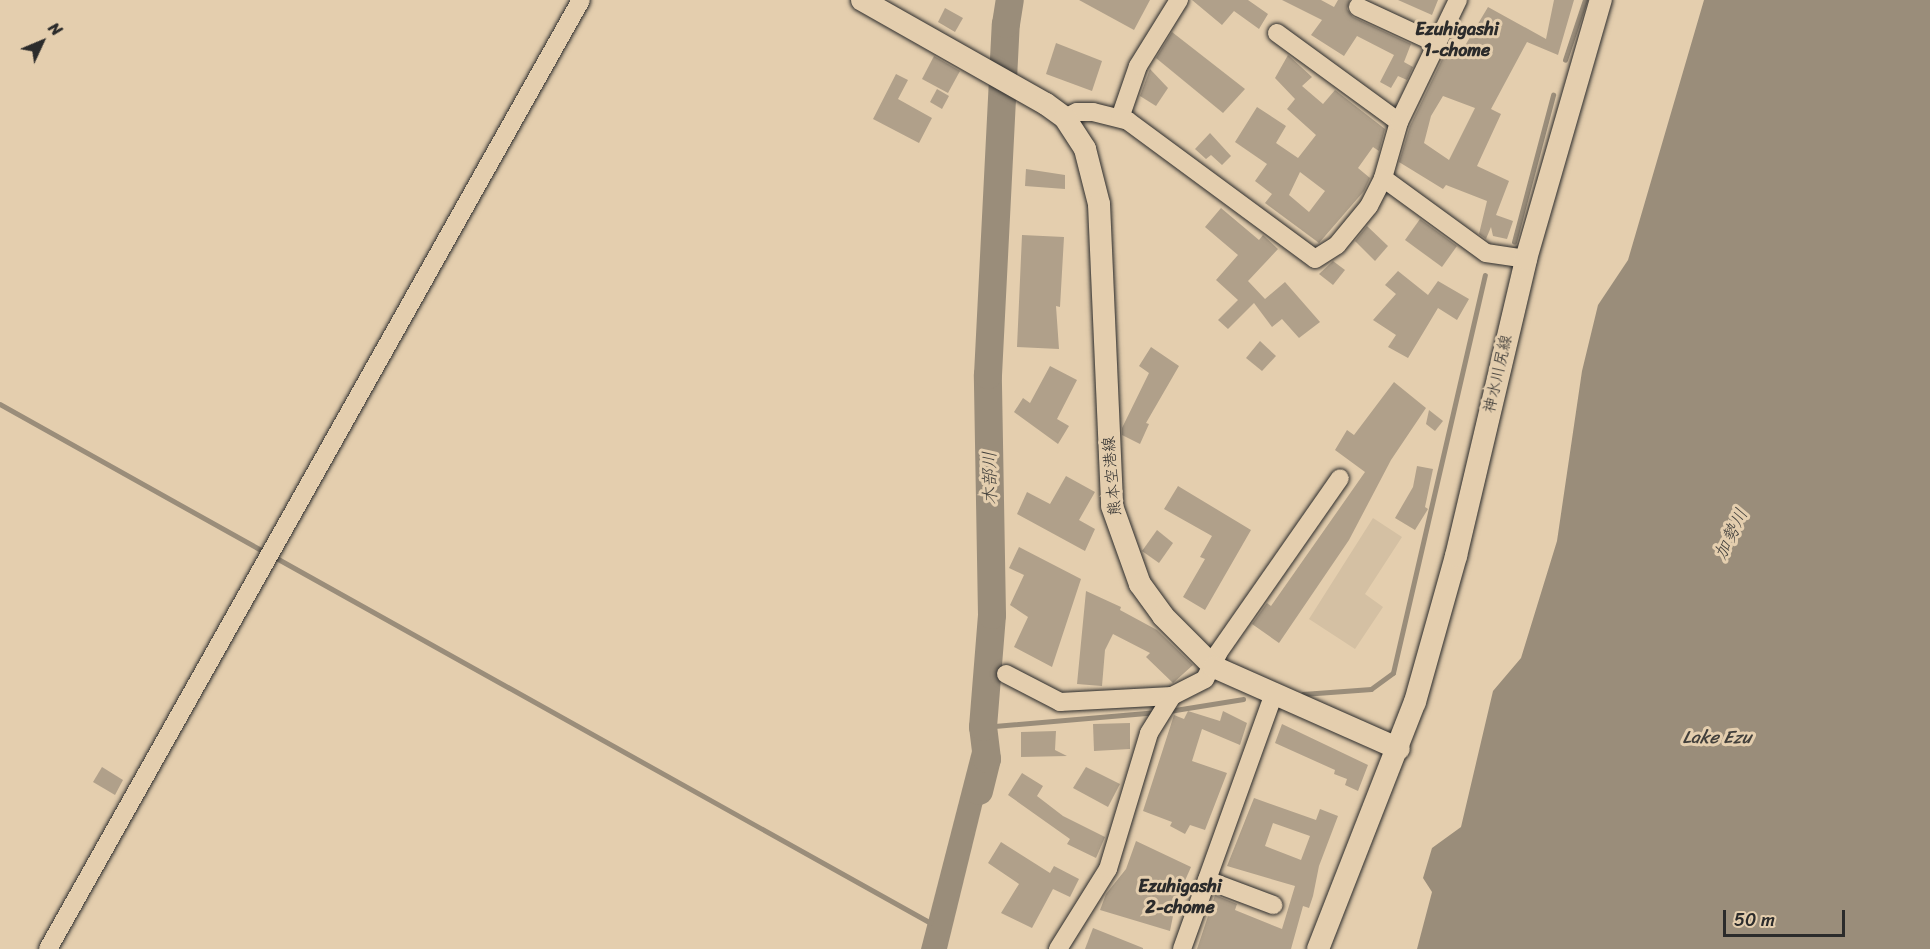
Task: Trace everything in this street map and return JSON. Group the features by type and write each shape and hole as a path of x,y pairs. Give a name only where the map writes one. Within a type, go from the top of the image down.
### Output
{"main road":[{"name":"熊本空港線","path":"862,0 1015,86 1065,118 1085,149 1099,204 1112,506 1119,534 1140,584 1163,616 1214,667 1274,696 1399,749"},
{"name":"神水川尻線","path":"1399,749 1456,556 1526,259 1602,0"},
{"path":"1318,949 1399,749"}],"street":[{"path":"48,949 272,554 581,0"},
{"path":"1120,118 1138,66 1179,0"},
{"path":"1065,118 1077,112 1120,118 1315,259 1357,224 1383,178 1399,122 1458,0"},
{"path":"1358,8 1436,42"},
{"path":"1276,33 1399,122"},
{"path":"1383,178 1486,253 1526,259"},
{"path":"1059,949 1108,869 1156,719 1170,699 1205,680 1214,667 1218,653 1340,478"},
{"path":"1006,674 1060,702 1170,699"},
{"path":"1182,949 1274,696"},
{"path":"1207,880 1273,905"}],"shaded area":[{"path":"1373,518 1402,537 1365,594 1383,607 1355,649 1309,619"}],"water":[{"name":"Lake Ezu","path":"1704,0 1930,0 1930,949 1417,949 1432,892 1423,878 1432,848 1461,827 1493,691 1521,658 1557,541 1582,371 1598,305 1628,260"},
{"path":"972,751 995,753 947,949 921,949"}],"building":[{"path":"1079,0 1150,0 1134,30"},
{"path":"1192,0 1248,0 1268,14 1259,29 1234,11 1222,25"},
{"path":"1282,0 1321,0 1334,7 1338,0 1350,0 1347,9 1353,17 1411,44 1404,62 1413,67 1407,80 1398,76 1391,88 1380,82 1394,55 1357,36 1344,56 1311,35 1322,20"},
{"path":"1398,0 1438,0 1432,15"},
{"path":"1554,0 1574,0 1558,55 1527,42 1491,109 1501,114 1477,166 1509,181 1496,215 1513,221 1507,239 1493,236 1491,227 1486,239 1479,234 1487,201 1446,185 1443,189 1399,162 1410,126 1451,41 1463,49 1488,7 1546,39","holes":["1443,96 1475,108 1449,160 1424,143 1431,116"]},
{"path":"945,8 963,18 955,32 938,22"},
{"path":"1172,32 1245,89 1223,113 1156,58"},
{"path":"1056,43 1102,61 1092,91 1046,74"},
{"path":"1288,55 1312,77 1302,86 1323,104 1335,90 1385,129 1379,151 1373,147 1358,168 1370,178 1364,191 1319,243 1265,203 1272,194 1255,181 1267,164 1235,142 1257,107 1286,126 1276,143 1298,158 1316,135 1287,109 1295,99 1275,78","holes":["1300,172 1325,191 1309,212 1289,195"]},
{"path":"934,56 960,71 948,93 922,79"},
{"path":"1150,69 1168,88 1156,106 1140,96"},
{"path":"896,74 908,80 898,99 932,118 919,143 873,119"},
{"path":"937,89 949,96 942,109 930,102"},
{"path":"1210,133 1231,156 1222,165 1211,155 1206,159 1195,149"},
{"path":"1026,169 1065,175 1065,189 1025,186"},
{"path":"1221,208 1259,240 1263,235 1278,249 1248,281 1265,299 1285,282 1320,322 1299,338 1282,319 1272,327 1254,303 1228,329 1218,320 1238,300 1216,280 1238,255 1205,227"},
{"path":"1420,219 1457,246 1442,267 1405,240"},
{"path":"1367,226 1388,246 1375,261 1355,241"},
{"path":"1022,235 1064,237 1060,307 1056,306 1059,349 1017,347"},
{"path":"1333,261 1345,270 1333,285 1319,274"},
{"path":"1398,271 1428,295 1438,281 1469,299 1457,320 1438,308 1408,358 1388,347 1396,335 1373,320 1396,294 1385,285"},
{"path":"1260,341 1276,356 1262,371 1246,358"},
{"path":"1151,347 1179,366 1146,423 1149,424 1140,444 1122,435 1122,428 1149,373 1139,366"},
{"path":"1050,366 1077,380 1057,419 1069,426 1058,444 1014,412 1023,398 1030,403"},
{"path":"1394,382 1426,408 1391,460 1349,540 1279,643 1252,624 1267,603 1271,606 1365,472 1335,450 1347,430 1354,435"},
{"path":"1429,410 1443,421 1435,431 1426,424"},
{"path":"1417,466 1433,469 1425,507 1428,509 1415,530 1395,518 1413,487"},
{"path":"1066,476 1095,492 1079,520 1095,529 1085,551 1017,514 1027,492 1050,504"},
{"path":"1178,486 1251,530 1205,610 1183,597 1205,559 1200,557 1212,536 1164,509"},
{"path":"1157,530 1173,543 1159,563 1142,551"},
{"path":"1019,547 1081,579 1052,667 1014,647 1028,617 1010,605 1024,575 1009,568"},
{"path":"1086,591 1121,607 1120,610 1157,630 1193,665 1173,683 1146,657 1150,653 1113,634 1105,650 1102,686 1077,684"},
{"path":"1188,711 1220,721 1223,711 1247,723 1240,745 1202,729 1192,761 1227,773 1205,830 1190,825 1185,834 1170,826 1172,822 1143,811 1174,715 1184,719"},
{"path":"1130,723 1130,749 1094,751 1093,724"},
{"path":"1282,724 1368,765 1358,791 1345,785 1347,779 1334,774 1335,770 1275,743"},
{"path":"1056,731 1055,750 1067,756 1021,757 1021,732"},
{"path":"102,767 123,780 115,795 93,782"},
{"path":"1086,767 1120,784 1108,807 1073,788"},
{"path":"1022,773 1043,786 1037,796 1063,816 1105,837 1096,858 1067,844 1070,839 1008,795"},
{"path":"1254,798 1316,820 1320,809 1338,816 1319,866 1309,908 1303,906 1291,949 1197,949 1215,895 1237,904 1235,910 1282,929 1295,886 1227,866","holes":["1273,823 1310,836 1301,860 1265,846"]},
{"path":"1136,841 1191,867 1176,901 1170,931 1100,910 1106,894 1126,869"},
{"path":"1001,842 1050,873 1054,866 1079,879 1070,897 1053,889 1032,928 1001,913 1019,884 988,863"},
{"path":"1093,928 1143,948 1143,949 1085,949"}],"waterway":[{"name":"木部川","path":"979,791 987,759 983,727 992,615 988,375 1006,24 1010,0"},
{"path":"1565,60 1585,0"},
{"path":"1514,242 1553,95"},
{"path":"1303,694 1371,689 1393,673 1485,275"},
{"path":"0,404 265,552"},
{"path":"273,556 931,923"},
{"path":"1169,711 1243,699"},
{"path":"983,727 1157,712"}],"district":[{"name":"Ezuhigashi 1-chome","path":"1457,40"},
{"name":"Ezuhigashi 2-chome","path":"1180,897"}],"water label":[{"name":"加勢川","path":"1731,534"}]}
